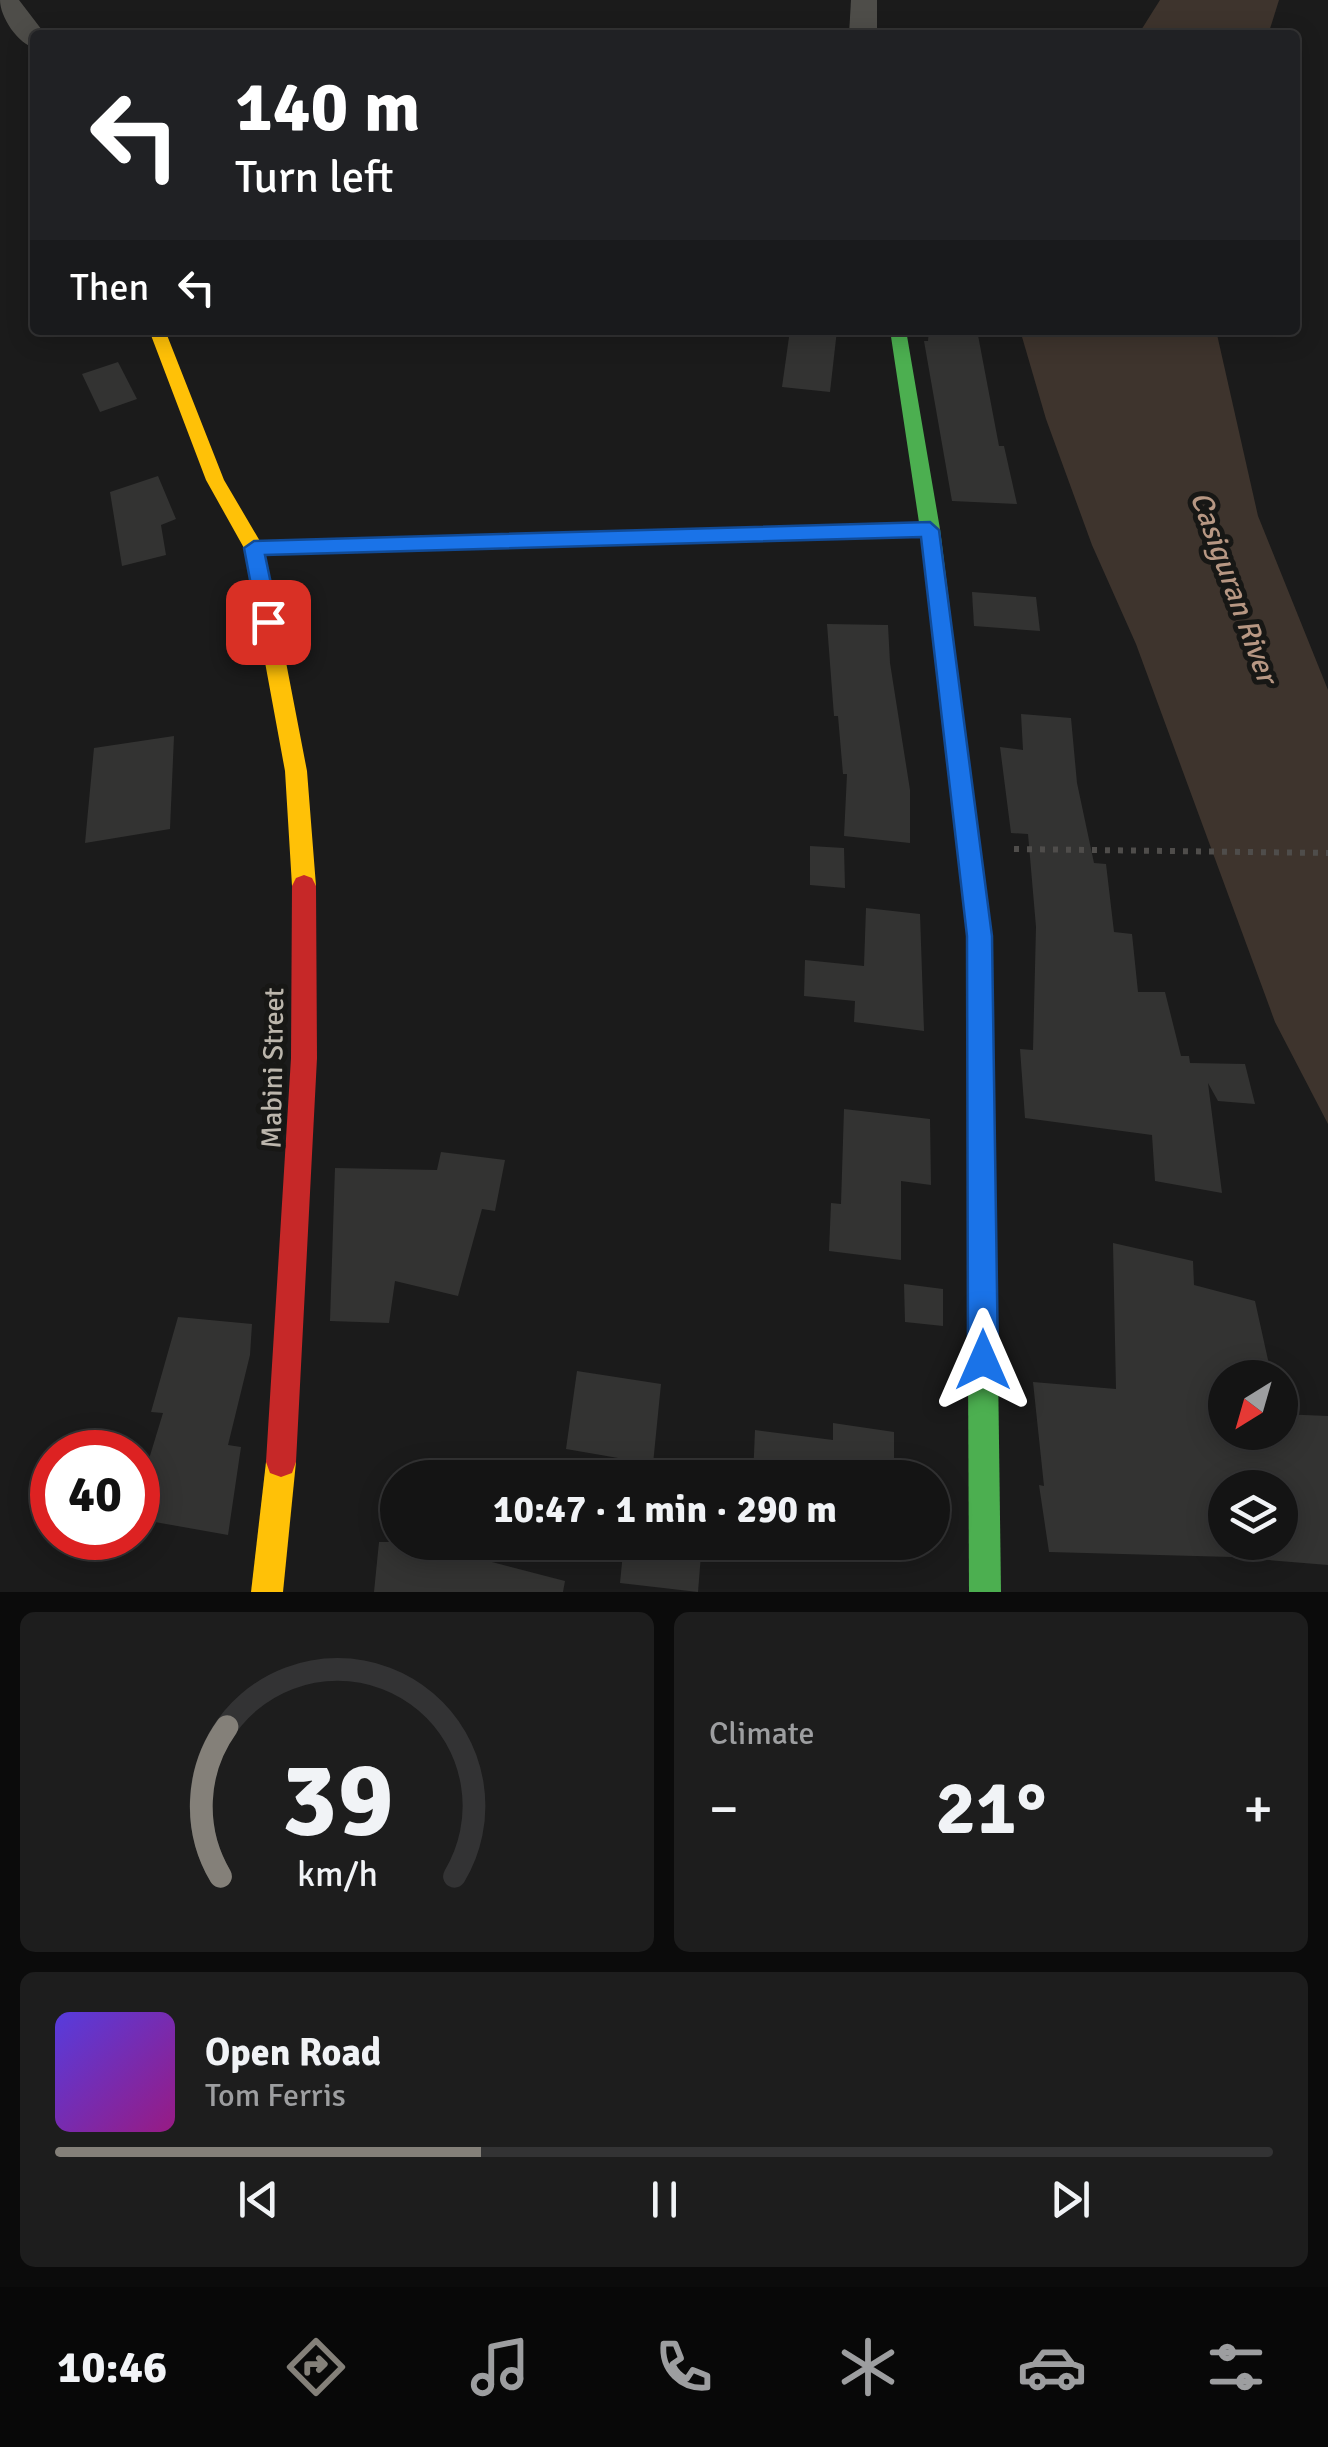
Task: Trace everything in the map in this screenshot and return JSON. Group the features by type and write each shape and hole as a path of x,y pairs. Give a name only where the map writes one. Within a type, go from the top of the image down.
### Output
{"street":[{"path":"5,0 30,33"},
{"path":"864,0 864,30"},
{"name":"Mabini Street","path":"160,335 215,480 254,548 296,770 304,886 304,1058 288,1409 268,1592"},
{"path":"899,335 930,530 979,936 985,1592"},
{"path":"254,548 930,530"}],"path":[{"path":"969,848 1328,853"}],"water":[{"path":"1160,0 1279,0 1270,30 1141,30"},
{"name":"Casiguran River","path":"1021,335 1217,335 1258,516 1328,690 1328,1124 1275,1022 1136,644 1092,545 1046,419"}],"building":[{"path":"789,335 836,335 830,392 782,387"},
{"path":"929,335 978,335 999,446 1004,446 1017,504 952,501 924,341 928,341"},
{"path":"118,362 137,399 100,412 82,374"},
{"path":"158,476 176,519 161,525 166,555 122,566 110,492"},
{"path":"972,592 1036,597 1040,631 974,626"},
{"path":"827,624 888,625 890,663 910,790 910,843 844,836 847,774 843,774 838,716 834,716"},
{"path":"1021,714 1071,718 1077,783 1094,863 1106,864 1114,932 1132,934 1138,992 1165,992 1181,1056 1189,1056 1190,1063 1245,1064 1255,1104 1218,1101 1208,1083 1222,1193 1155,1181 1152,1135 1025,1118 1020,1049 1033,1050 1036,927 1028,834 1011,833 1000,747 1023,750"},
{"path":"174,736 170,829 85,843 94,748"},
{"path":"810,846 844,848 845,888 810,885"},
{"path":"866,908 920,914 924,1031 854,1022 855,1001 804,996 805,960 864,966"},
{"path":"844,1109 930,1119 931,1185 901,1181 901,1260 829,1251 831,1203 841,1204"},
{"path":"441,1152 505,1160 495,1211 482,1209 458,1296 395,1281 389,1323 330,1321 335,1168 437,1170"},
{"path":"1113,1243 1193,1261 1194,1285 1255,1301 1268,1360 1208,1360 1208,1450 1298,1450 1298,1415 1328,1416 1328,1565 1268,1560 1298,1560 1298,1470 1208,1470 1208,1556 1049,1552 1039,1485 1044,1486 1033,1382 1116,1389"},
{"path":"904,1284 943,1289 943,1326 905,1322"},
{"path":"178,1317 252,1324 250,1355 228,1445 241,1447 228,1535 160,1523 158,1430 163,1413 151,1412"},
{"path":"577,1371 661,1384 653,1460 566,1449"},
{"path":"833,1423 894,1432 894,1460 754,1460 755,1430 833,1440"},
{"path":"379,1542 380,1560 484,1560 565,1581 563,1592 374,1592"},
{"path":"622,1560 701,1560 698,1592 620,1583"}],"traffic: fast":[{"path":"899,335 930,529 966,829"},
{"path":"983,1366 985,1592"}],"traffic: slow":[{"path":"159,335 215,480 254,548 296,771 304,886"},
{"path":"966,829 979,936 983,1366"},
{"path":"267,1592 281,1462"}],"traffic: jam":[{"path":"254,548 930,529"},
{"path":"281,1462 304,1058 304,886"}],"route":[{"path":"268,622 254,548 930,530 979,936 983,1360"}]}
